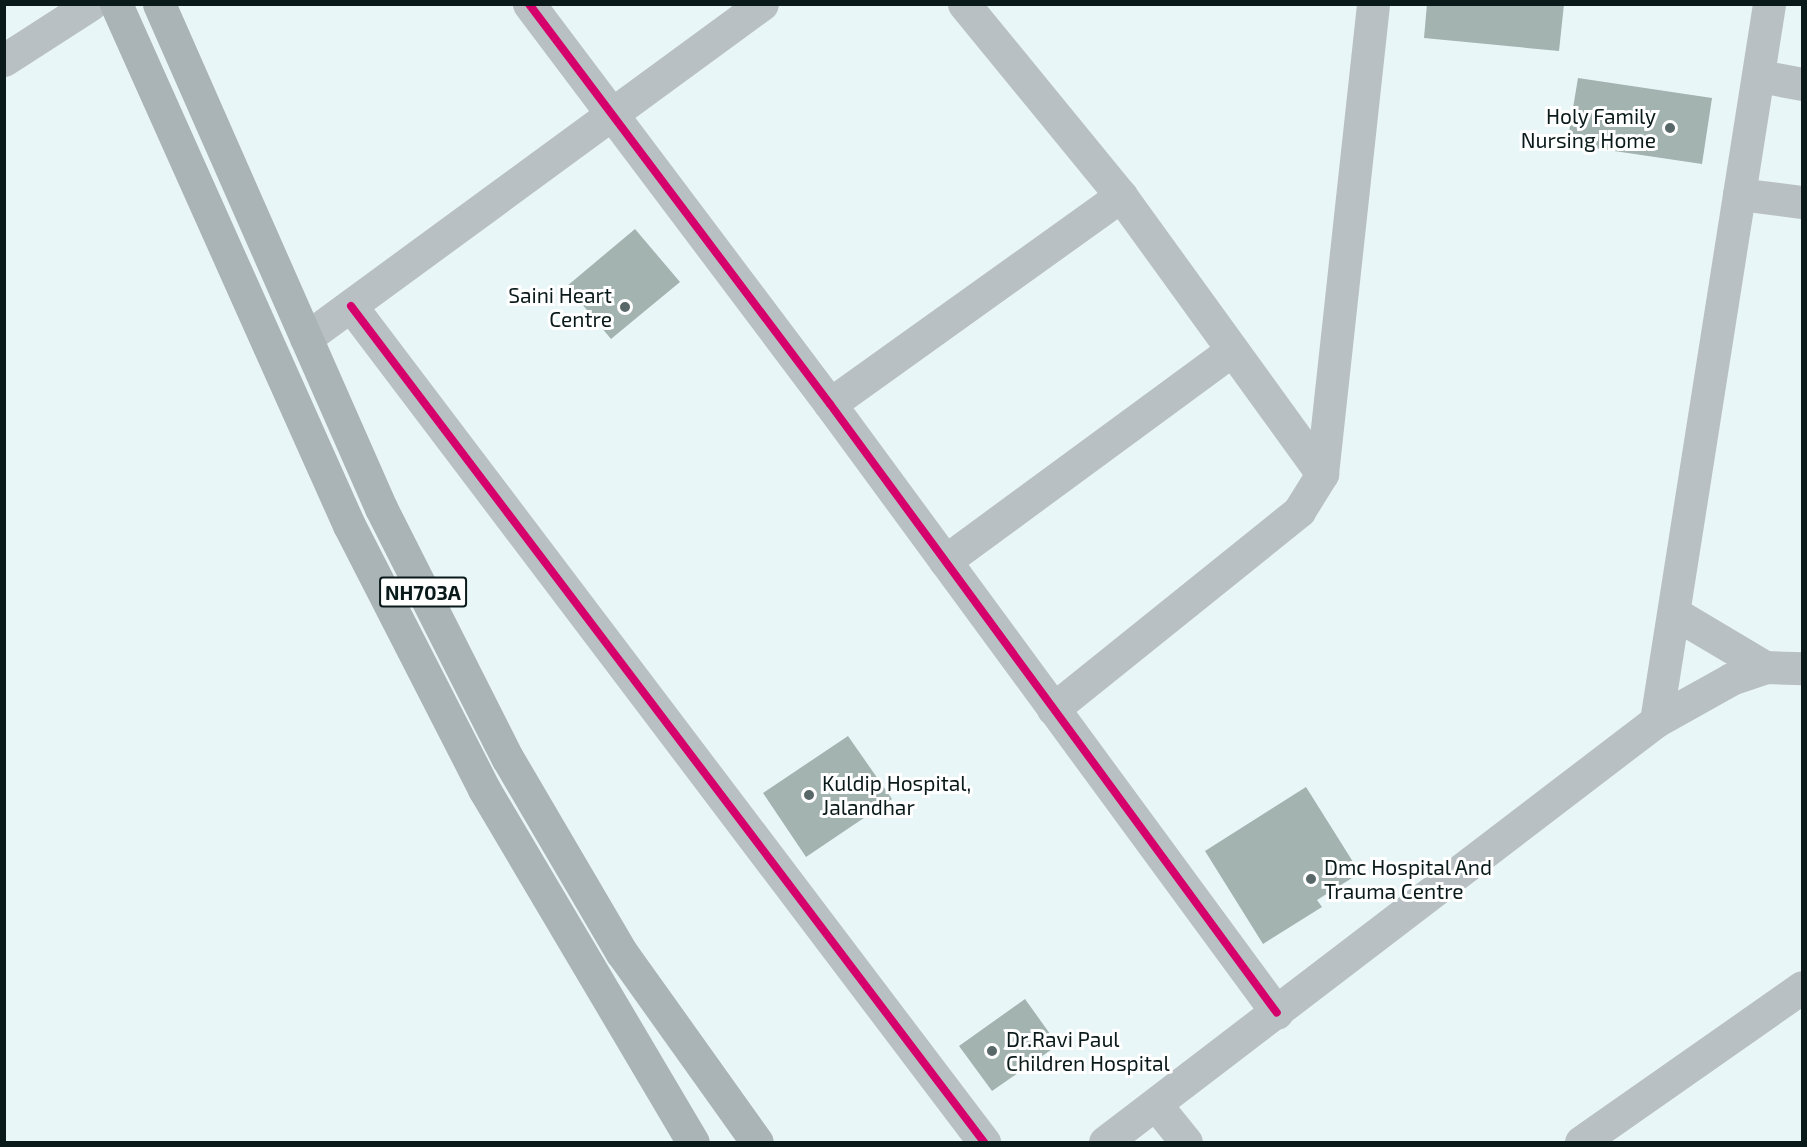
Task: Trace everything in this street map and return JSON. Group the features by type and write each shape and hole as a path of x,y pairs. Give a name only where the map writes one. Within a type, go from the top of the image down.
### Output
{"highway":[{"name":"NH703A","path":"116,4 349,525 484,789 688,1140"},
{"name":"NH703A","path":"159,4 381,508 508,759 622,953 757,1143"}],"street":[{"path":"4,60 91,4"},
{"path":"529,4 830,404 1277,1013"},
{"path":"306,338 762,4"},
{"path":"964,4 1121,196 1322,474"},
{"path":"1053,709 1299,510 1322,474 1373,4"},
{"path":"1656,721 1739,194 1760,76 1769,4"},
{"path":"1760,76 1803,84"},
{"path":"1739,194 1803,202"},
{"path":"830,404 1121,196"},
{"path":"351,306 984,1143"},
{"path":"945,561 1232,350"},
{"path":"1674,613 1766,667"},
{"path":"1105,1143 1157,1106 1656,721 1731,679 1766,667 1803,668"},
{"path":"1581,1143 1803,987"},
{"path":"1157,1106 1186,1143"}],"building":[{"path":"1427,4 1564,4 1559,51 1424,38"},
{"path":"1578,78 1712,98 1702,164 1567,144"},
{"path":"635,229 680,282 611,339 567,286"},
{"path":"848,736 892,799 806,857 763,793"},
{"path":"1306,787 1360,873 1317,900 1322,907 1263,944 1205,851"},
{"path":"1025,999 1058,1045 992,1091 959,1046"}],"cycle path":[{"path":"529,4 830,404 1277,1013"},
{"path":"351,306 984,1142"}],"place":[{"name":"Holy Family Nursing Home","path":"1670,128"},
{"name":"Saini Heart Centre","path":"625,307"},
{"name":"Kuldip Hospital, Jalandhar","path":"809,795"},
{"name":"Dmc Hospital And Trauma Centre","path":"1311,879"},
{"name":"Dr.Ravi Paul Children Hospital","path":"992,1051"}]}
